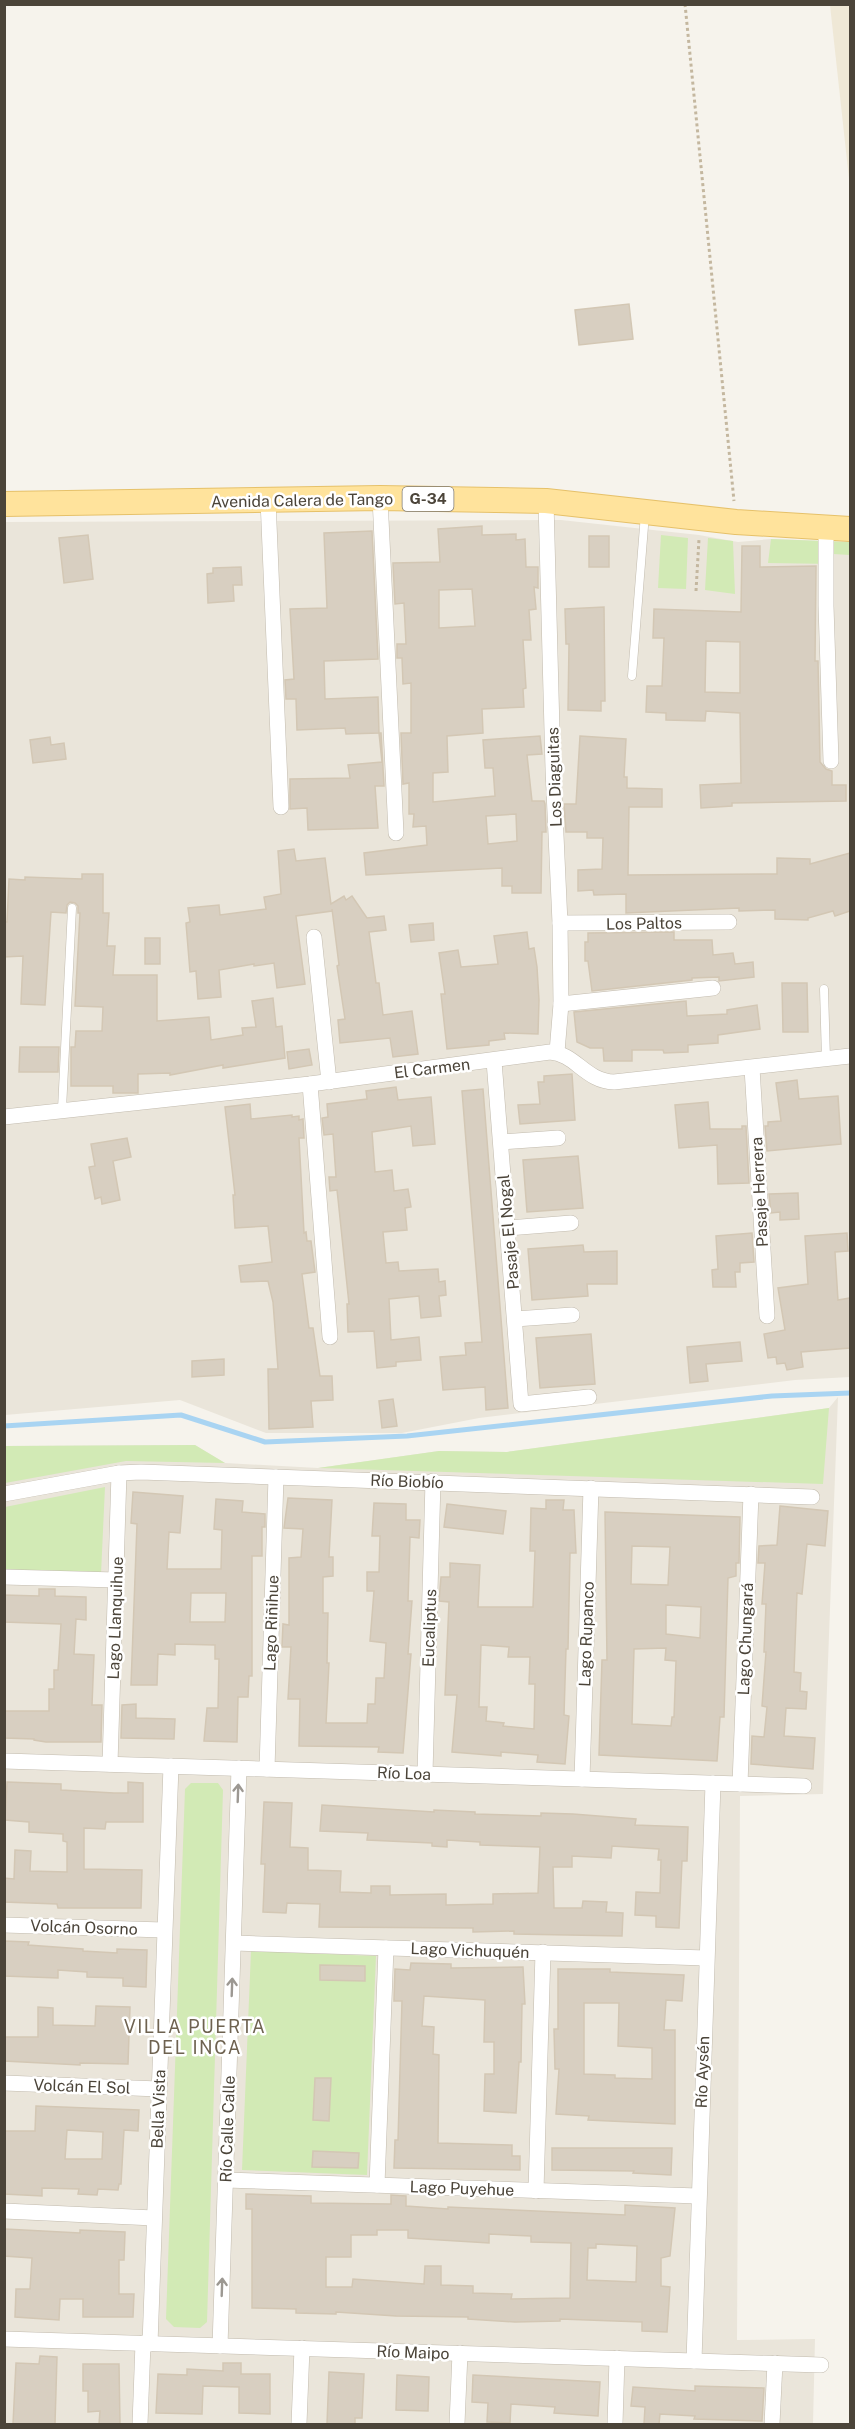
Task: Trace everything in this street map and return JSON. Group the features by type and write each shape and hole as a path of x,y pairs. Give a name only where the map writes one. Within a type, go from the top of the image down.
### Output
{"main road":[{"name":"Avenida Calera de Tango","path":"4,504 380,498 546,501 736,522 850,529"}],"street":[{"path":"380,498 396,833"},
{"path":"268,500 281,807"},
{"name":"Los Diaguitas","path":"546,501 553,769 560,923 561,1004 557,1052"},
{"path":"826,527 831,760"},
{"name":"Los Paltos","path":"560,923 729,922"},
{"path":"314,937 328,1082"},
{"path":"561,1004 712,988"},
{"path":"557,1052 591,1076 607,1082 850,1056"},
{"name":"El Carmen","path":"4,1117 328,1082 557,1052"},
{"name":"Pasaje El Nogal","path":"494,1060 521,1404 589,1397"},
{"name":"Pasaje Herrera","path":"752,1068 766,1316"},
{"path":"310,1084 330,1337"},
{"path":"501,1142 558,1138"},
{"path":"508,1228 571,1223"},
{"path":"515,1319 572,1315"},
{"name":"Río Biobío","path":"4,1494 119,1473 162,1472 812,1497"},
{"name":"Lago Llanquihue","path":"110,1764 119,1473"},
{"name":"Lago Riñihue","path":"267,1769 276,1477"},
{"name":"Eucaliptus","path":"425,1774 433,1481"},
{"name":"Lago Rupanco","path":"582,1779 591,1488"},
{"name":"Lago Chungará","path":"740,1784 751,1494"},
{"path":"4,1577 116,1580"},
{"name":"Río Loa","path":"4,1761 804,1786"},
{"name":"Bella Vista","path":"140,2424 154,2218 163,1930 171,1766"},
{"name":"Río Calle Calle","path":"220,2346 239,1768"},
{"name":"Río Aysén","path":"694,2361 713,1783"},
{"name":"Volcán Osorno","path":"4,1924 163,1930"},
{"name":"Lago Vichuquén","path":"234,1943 706,1958"},
{"path":"377,2185 386,1948"},
{"path":"536,2191 543,1952"},
{"name":"Volcán El Sol","path":"4,2083 159,2089"},
{"name":"Lago Puyehue","path":"226,2180 698,2196"},
{"path":"4,2211 154,2218"},
{"name":"Río Maipo","path":"4,2339 821,2365"},
{"path":"299,2424 302,2348"},
{"path":"457,2424 460,2353"},
{"path":"615,2424 617,2358"},
{"path":"772,2424 774,2363"}],"lane":[{"path":"632,676 645,512"},
{"path":"62,1109 72,908"},
{"path":"824,989 826,1060"}],"path":[{"path":"685,4 736,522"},
{"path":"696,591 699,535"}],"shaded area":[{"path":"830,5 850,5 850,188"},
{"path":"561,520 699,535 738,542 771,539 850,542 850,1377 795,1380 479,1418 402,1433 266,1433 180,1400 5,1415 5,522"},
{"path":"838,1397 823,1794 740,1796 737,2340 815,2339 813,2424 5,2424 4,1446 195,1445 225,1463 318,1468 439,1451 507,1452 829,1408"}],"green space":[{"path":"661,535 688,538 686,589 658,588"},
{"path":"708,538 733,541 735,594 705,590"},
{"path":"771,539 850,542 850,555 833,554 833,564 768,563"},
{"path":"829,1408 823,1484 318,1468 439,1451 507,1452"},
{"path":"195,1445 225,1463 126,1461 5,1483 5,1446"},
{"path":"105,1487 101,1574 5,1572 5,1507"},
{"path":"191,1783 218,1783 223,1790 207,2322 200,2328 174,2327 166,2319 185,1789"},
{"path":"251,1951 376,1956 367,2175 242,2170"}],"building":[{"path":"629,304 633,339 579,345 575,310"},
{"path":"482,526 482,535 516,534 516,540 525,539 526,567 538,567 538,588 534,587 536,609 529,610 531,640 523,640 526,688 523,689 524,707 482,709 483,733 447,736 448,772 433,773 433,802 495,796 493,768 485,768 483,740 540,736 542,754 527,755 532,801 544,801 545,804 546,832 542,832 541,893 512,893 512,886 502,886 502,868 366,875 364,853 427,845 426,826 413,827 414,814 409,814 409,783 403,784 401,733 411,733 411,683 403,684 402,658 397,658 397,644 406,644 404,603 395,604 393,563 440,562 438,529","holes":["472,589 475,626 439,628 439,590","516,814 517,841 488,844 486,816"]},
{"path":"372,531 378,659 324,661 325,699 378,697 379,733 346,734 345,728 297,730 296,699 286,699 285,680 294,679 290,609 327,608 324,533"},
{"path":"88,535 93,579 64,583 59,538"},
{"path":"589,536 609,536 609,567 589,567"},
{"path":"742,546 760,546 760,567 816,566 815,661 818,661 820,762 826,769 832,771 832,785 846,785 846,801 732,803 732,806 701,808 700,785 741,783 740,713 706,711 705,721 666,720 666,713 646,712 647,686 662,686 664,638 653,638 654,609 741,612","holes":["706,641 740,642 740,693 705,692"]},
{"path":"241,567 242,585 233,585 234,601 208,603 207,574 213,573 213,568"},
{"path":"604,607 605,701 601,701 601,711 568,710 569,644 566,644 565,609"},
{"path":"379,733 381,733 384,786 375,786 378,828 308,830 307,808 290,809 290,779 350,778 348,765 382,762"},
{"path":"580,736 626,739 624,777 627,777 627,788 662,789 662,807 629,807 628,875 777,874 777,858 810,859 810,864 850,853 850,911 835,916 833,911 808,918 808,920 775,919 775,910 739,911 739,908 626,913 626,894 594,895 593,890 578,891 578,870 602,869 603,838 587,838 587,832 566,832 564,804 576,804"},
{"path":"50,737 51,745 64,743 66,759 33,763 30,740"},
{"path":"294,849 296,861 325,858 331,904 344,896 346,900 352,896 367,918 384,916 386,930 369,932 383,1015 412,1011 418,1054 393,1057 390,1038 340,1043 338,1020 345,1019 332,909 332,911 296,916 305,984 277,988 274,963 254,966 254,964 219,970 221,997 198,999 196,971 190,972 186,923 190,922 188,908 219,905 220,915 266,909 264,897 281,894 278,851"},
{"path":"82,874 103,874 103,913 109,913 107,946 115,946 113,975 157,975 157,1021 209,1017 211,1040 243,1035 242,1028 256,1027 252,1001 273,998 276,1027 282,1026 285,1058 223,1068 223,1065 170,1075 170,1073 138,1074 138,1093 113,1093 113,1086 71,1086 71,1047 75,1047 76,1031 102,1031 103,1007 75,1006 80,913 78,913 78,906 70,902 66,913 51,912 45,1005 21,1004 23,956 4,957 4,922 7,922 9,879 25,880 25,877 82,879"},
{"path":"433,923 434,940 411,942 409,925"},
{"path":"527,932 529,949 534,948 537,967 538,1034 504,1033 505,1039 489,1041 489,1045 447,1049 441,994 445,994 439,953 458,950 461,967 498,964 494,936"},
{"path":"674,932 674,940 712,940 713,955 733,953 735,964 753,962 754,977 719,981 719,977 692,978 692,980 592,991 588,961 585,961 585,942 588,942 588,933"},
{"path":"145,938 160,938 160,964 145,964"},
{"path":"782,983 807,983 808,1032 783,1032"},
{"path":"686,1001 687,1016 727,1014 727,1010 757,1005 760,1029 718,1035 718,1043 688,1045 688,1052 664,1053 663,1050 632,1050 632,1061 604,1061 603,1048 590,1048 577,1042 574,1012"},
{"path":"20,1047 59,1047 58,1072 19,1072"},
{"path":"309,1049 312,1065 289,1069 287,1052"},
{"path":"572,1074 575,1120 520,1124 518,1105 540,1104 538,1082 544,1082 544,1076"},
{"path":"797,1080 799,1099 838,1096 841,1144 767,1151 765,1126 768,1126 768,1122 781,1121 776,1083"},
{"path":"396,1087 398,1100 431,1097 435,1144 413,1146 411,1126 372,1132 375,1172 392,1170 394,1191 408,1189 411,1207 405,1208 407,1230 383,1232 386,1263 398,1262 399,1271 438,1269 439,1282 445,1281 446,1295 439,1296 441,1316 421,1318 419,1296 389,1299 391,1340 419,1337 421,1360 396,1362 396,1366 377,1368 374,1331 348,1332 347,1304 349,1304 337,1190 330,1191 329,1177 336,1177 333,1134 324,1135 322,1118 328,1117 327,1104 367,1099 366,1091"},
{"path":"483,1089 508,1408 486,1410 485,1387 443,1390 440,1357 466,1355 465,1343 482,1342 462,1091"},
{"path":"708,1102 710,1129 742,1129 742,1126 746,1126 749,1183 718,1184 717,1145 679,1148 675,1105"},
{"path":"250,1104 251,1119 292,1115 292,1117 299,1116 299,1120 303,1119 304,1138 299,1138 304,1233 306,1232 307,1241 311,1241 315,1272 302,1274 309,1328 313,1328 320,1376 332,1376 333,1400 311,1401 313,1427 269,1429 268,1369 278,1369 273,1302 268,1281 241,1282 239,1266 272,1262 268,1226 235,1228 233,1195 235,1195 225,1107"},
{"path":"127,1138 131,1157 113,1161 120,1200 102,1204 101,1197 95,1199 89,1167 95,1166 91,1144"},
{"path":"578,1156 583,1208 527,1212 523,1160"},
{"path":"798,1193 799,1219 780,1220 780,1212 771,1213 769,1194"},
{"path":"752,1233 754,1262 740,1263 740,1272 735,1272 736,1287 713,1287 712,1270 718,1269 716,1236"},
{"path":"847,1233 848,1251 835,1252 838,1300 850,1298 850,1348 801,1352 803,1367 787,1370 785,1363 777,1364 776,1357 768,1358 764,1334 785,1330 778,1288 808,1284 805,1236"},
{"path":"583,1245 584,1252 617,1251 617,1284 587,1284 588,1296 532,1300 528,1249"},
{"path":"591,1334 595,1384 540,1388 536,1338"},
{"path":"740,1342 742,1361 706,1364 708,1381 690,1383 687,1347"},
{"path":"224,1359 224,1375 192,1377 192,1361"},
{"path":"393,1399 397,1426 382,1428 379,1401"},
{"path":"133,1492 183,1496 180,1533 169,1532 167,1569 221,1569 222,1530 214,1529 216,1499 243,1501 242,1512 265,1514 265,1527 262,1527 262,1556 252,1556 252,1676 249,1676 248,1697 238,1697 237,1742 204,1741 207,1708 218,1708 219,1659 215,1659 215,1645 175,1644 175,1655 158,1654 157,1685 131,1685 137,1524 131,1523","holes":["191,1593 226,1593 225,1622 190,1622"]},
{"path":"288,1498 332,1500 329,1557 333,1557 333,1576 323,1577 323,1613 328,1613 327,1663 329,1663 326,1723 367,1723 368,1704 375,1704 376,1678 384,1678 386,1643 370,1641 374,1591 367,1591 367,1572 379,1572 380,1536 372,1536 374,1503 406,1504 406,1520 420,1520 419,1538 410,1537 408,1601 412,1601 408,1654 411,1654 403,1753 378,1752 379,1747 299,1746 300,1699 288,1699 291,1647 282,1647 283,1624 289,1625 289,1558 301,1557 303,1529 284,1528"},
{"path":"546,1500 564,1500 563,1510 574,1510 576,1553 570,1553 564,1715 569,1716 565,1764 537,1762 538,1755 501,1752 501,1756 452,1752 457,1695 445,1695 449,1602 439,1601 441,1577 450,1577 450,1563 480,1565 478,1607 533,1607 535,1551 530,1551 531,1508 546,1509","holes":["481,1645 509,1647 508,1657 530,1657 529,1684 535,1684 534,1729 503,1726 504,1723 486,1721 487,1707 479,1707"]},
{"path":"447,1504 506,1511 503,1534 444,1527"},
{"path":"780,1506 828,1511 825,1546 807,1544 802,1594 797,1593 794,1672 801,1673 800,1691 807,1692 806,1709 786,1708 784,1736 815,1738 813,1769 751,1764 752,1736 764,1737 767,1707 762,1706 766,1652 764,1652 766,1604 762,1604 765,1563 758,1563 759,1546 777,1545"},
{"path":"605,1512 740,1517 739,1563 736,1563 736,1576 728,1578 724,1717 720,1717 717,1761 599,1755 602,1660 607,1660","holes":["632,1546 670,1547 668,1585 631,1584","666,1605 701,1607 700,1638 666,1634","666,1648 665,1660 676,1661 674,1717 672,1717 671,1726 632,1724 634,1649"]},
{"path":"39,1589 55,1589 55,1596 86,1597 86,1620 76,1619 74,1654 94,1655 92,1705 102,1705 101,1742 46,1742 34,1739 4,1738 4,1711 49,1711 49,1689 54,1689 54,1670 58,1670 61,1624 4,1622 4,1595 39,1596"},
{"path":"136,1704 136,1718 175,1719 174,1739 121,1738 122,1705"},
{"path":"7,1782 61,1784 61,1790 114,1793 128,1793 128,1782 143,1783 143,1822 106,1822 105,1829 84,1828 84,1869 142,1870 141,1908 58,1908 57,1904 4,1902 4,1878 14,1879 15,1850 31,1851 30,1871 67,1872 67,1842 63,1841 63,1834 29,1832 29,1822 5,1820"},
{"path":"264,1802 292,1803 290,1847 308,1848 308,1870 341,1871 340,1892 371,1893 371,1886 390,1886 390,1895 446,1894 446,1905 493,1904 493,1894 538,1893 540,1847 480,1845 480,1842 447,1840 447,1847 432,1846 432,1843 367,1840 368,1833 320,1831 322,1805 434,1812 434,1810 475,1812 475,1814 541,1816 541,1813 573,1814 636,1819 635,1825 688,1827 687,1861 682,1861 679,1928 656,1927 656,1916 635,1915 636,1892 660,1893 659,1849 612,1846 611,1858 572,1856 572,1867 553,1867 554,1908 582,1908 583,1901 607,1902 606,1912 623,1913 622,1936 514,1934 514,1931 473,1932 473,1928 319,1927 320,1904 287,1903 286,1913 263,1912 265,1864 261,1864"},
{"path":"4,1941 29,1942 28,1945 83,1949 83,1951 117,1953 117,1949 147,1950 146,1987 123,1986 123,1978 87,1977 87,1972 58,1970 58,1978 4,1976"},
{"path":"411,1963 451,1964 451,1968 523,1967 525,2004 522,2004 521,2062 519,2062 516,2113 484,2111 485,2074 494,2074 494,2042 484,2042 485,2000 424,1996 422,2026 434,2027 433,2054 439,2055 438,2143 512,2145 512,2156 520,2156 520,2170 394,2168 395,2140 398,2140 402,2001 394,2001 395,1969 410,1970"},
{"path":"320,1965 365,1966 365,1981 320,1980"},
{"path":"558,1969 610,1969 610,1972 684,1975 682,2001 666,2000 664,2030 675,2030 675,2124 588,2120 589,2116 556,2114 559,2069 555,2069 554,2029 558,2029","holes":["584,2003 619,2003 618,2046 652,2048 652,2079 584,2074"]},
{"path":"96,2006 130,2007 128,2064 80,2063 80,2065 4,2061 4,2037 38,2037 38,2007 53,2008 53,2025 95,2026"},
{"path":"315,2078 331,2078 329,2121 313,2120"},
{"path":"36,2106 139,2110 138,2131 124,2130 121,2184 118,2190 98,2189 97,2195 78,2194 79,2189 42,2188 42,2196 4,2194 4,2131 35,2131","holes":["67,2130 103,2132 102,2159 65,2159"]},
{"path":"552,2148 672,2148 671,2175 633,2173 634,2171 552,2170"},
{"path":"313,2151 359,2153 358,2168 312,2167"},
{"path":"246,2194 311,2196 311,2203 391,2204 391,2195 406,2196 406,2206 625,2215 625,2205 675,2208 670,2256 661,2258 661,2286 670,2287 667,2332 642,2331 642,2322 560,2319 560,2321 515,2322 468,2319 468,2317 336,2312 336,2314 296,2313 296,2309 252,2308 252,2209 246,2209","holes":["377,2230 408,2230 408,2238 489,2243 489,2234 531,2236 531,2242 571,2243 570,2298 511,2299 512,2294 473,2293 473,2286 441,2285 441,2266 425,2266 424,2284 353,2279 352,2287 326,2287 326,2257 351,2257 351,2235 377,2235","596,2244 637,2246 636,2282 587,2280 588,2248 596,2248"]},
{"path":"5,2229 80,2233 80,2230 125,2232 124,2260 119,2260 119,2294 134,2294 133,2317 83,2317 83,2299 60,2299 59,2320 15,2317 16,2289 30,2289 32,2258 4,2256"},
{"path":"40,2356 57,2357 55,2424 13,2424 16,2363 39,2364"},
{"path":"223,2363 241,2363 241,2374 270,2374 270,2414 239,2413 239,2387 203,2386 202,2414 156,2413 158,2374 187,2375 187,2369 223,2371"},
{"path":"83,2364 119,2364 120,2424 99,2424 100,2411 88,2412 88,2391 83,2391"},
{"path":"329,2372 364,2374 362,2418 355,2418 355,2424 327,2424"},
{"path":"397,2375 429,2377 428,2411 396,2410"},
{"path":"473,2375 600,2382 598,2416 554,2413 555,2407 511,2404 510,2423 487,2422 488,2403 472,2402"},
{"path":"695,2386 764,2388 762,2421 694,2419 695,2416 660,2414 659,2424 644,2424 645,2407 631,2406 633,2387 695,2391"}],"waterway":[{"path":"4,1426 181,1415 265,1442 407,1436 772,1396 850,1393"}],"district":[{"name":"VILLA PUERTA DEL INCA","path":"195,2037"}]}
